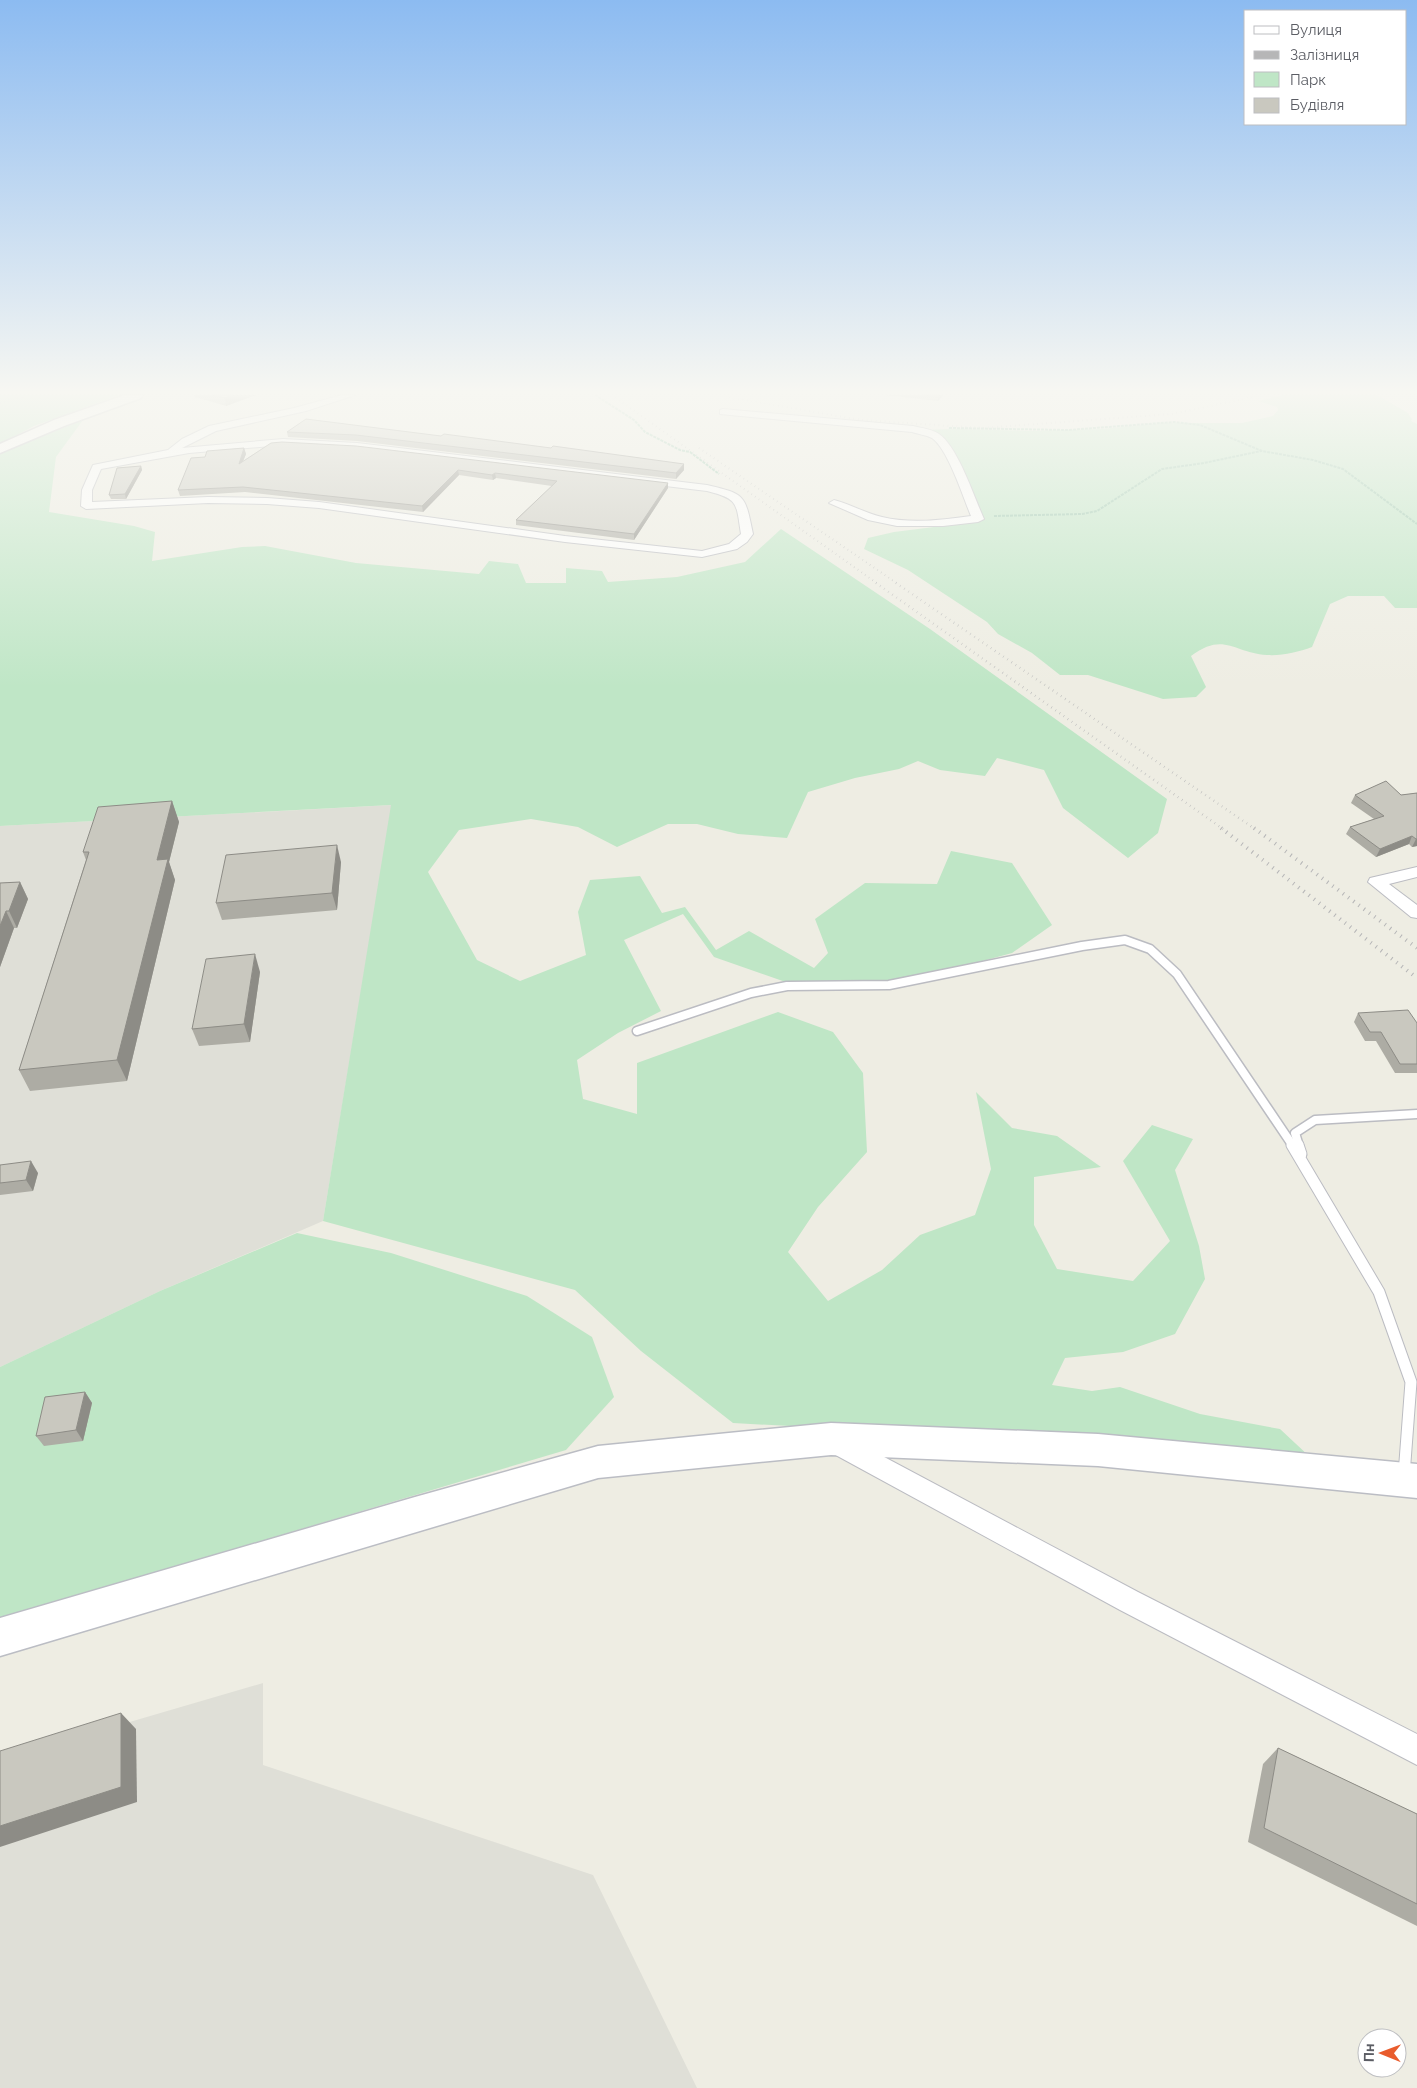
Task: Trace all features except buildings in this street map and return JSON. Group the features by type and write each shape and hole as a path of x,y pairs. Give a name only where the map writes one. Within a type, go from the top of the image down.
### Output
{"main road":[{"path":"0,1637 406,1516 598,1462 831,1439 1098,1450 1410,1481"}],"street":[{"path":"87,492 86,506 208,500 267,501 327,506 565,539 702,554 724,550 741,543 747,534 742,506 726,493"},
{"path":"834,503 875,518 899,522 938,523 978,519 967,492"},
{"path":"1376,882 1417,872"},
{"path":"1376,882 1417,913"},
{"path":"831,1439 1129,1601 1417,1750"}],"lane":[{"path":"637,1032 751,993 787,986 889,985 1082,946 1125,940 1150,949 1177,974 1304,1163 1379,1292 1411,1382 1410,1481"},
{"path":"1304,1163 1295,1133 1315,1120 1417,1114"}],"path":[{"path":"978,519 1020,514 1082,514 1097,511 1126,492"},
{"path":"1375,492 1417,524"}],"shaded area":[{"path":"392,805 323,1221 160,1291 0,1367 0,826"},
{"path":"263,1683 263,1765 593,1875 697,2088 0,2088 0,1760"}],"green space":[{"path":"0,492 51,492 49,512 134,526 155,532 152,561 242,547 265,546 356,563 479,574 489,561 518,564 526,583 566,583 566,568 602,571 608,582 677,577 745,562 781,529 930,629 1167,799 1158,833 1128,858 1063,808 1044,770 997,758 985,776 940,770 918,761 899,769 855,778 808,792 787,838 738,834 697,824 668,824 617,847 578,827 531,819 459,830 428,872 477,960 520,981 586,955 578,912 590,880 640,876 662,913 685,907 716,950 749,931 814,968 828,953 815,919 865,883 937,884 951,851 1012,863 1052,925 1012,953 891,986 797,986 714,957 683,914 624,940 661,1011 618,1033 577,1060 583,1099 637,1114 637,1063 778,1012 833,1032 863,1073 867,1152 818,1207 788,1252 828,1301 882,1270 920,1235 975,1215 991,1169 976,1092 1012,1128 1057,1136 1101,1167 1034,1177 1034,1225 1057,1269 1133,1281 1170,1241 1123,1161 1152,1125 1193,1139 1175,1170 1199,1246 1205,1279 1175,1334 1123,1352 1065,1358 1052,1385 1092,1391 1120,1387 1200,1414 1280,1429 1310,1457 1095,1442 733,1423 641,1351 575,1290 323,1221 391,805 0,826"},
{"path":"972,492 1417,492 1417,608 1395,608 1384,596 1348,596 1330,604 1312,647 1290,653 1267,655 1229,645 1212,645 1191,656 1206,687 1196,697 1163,699 1088,675 1060,675 1032,653 998,634 987,622 908,570 864,549 868,538 894,532 982,521"},
{"path":"297,1233 391,1253 527,1296 592,1337 614,1397 566,1450 0,1619 0,1367 160,1291"}],"railway":[{"path":"749,492 878,584"},
{"path":"764,492 898,584"},
{"path":"876,583 1223,829"},
{"path":"896,583 1255,829"},
{"path":"1221,828 1417,978"},
{"path":"1254,828 1417,948"}]}
